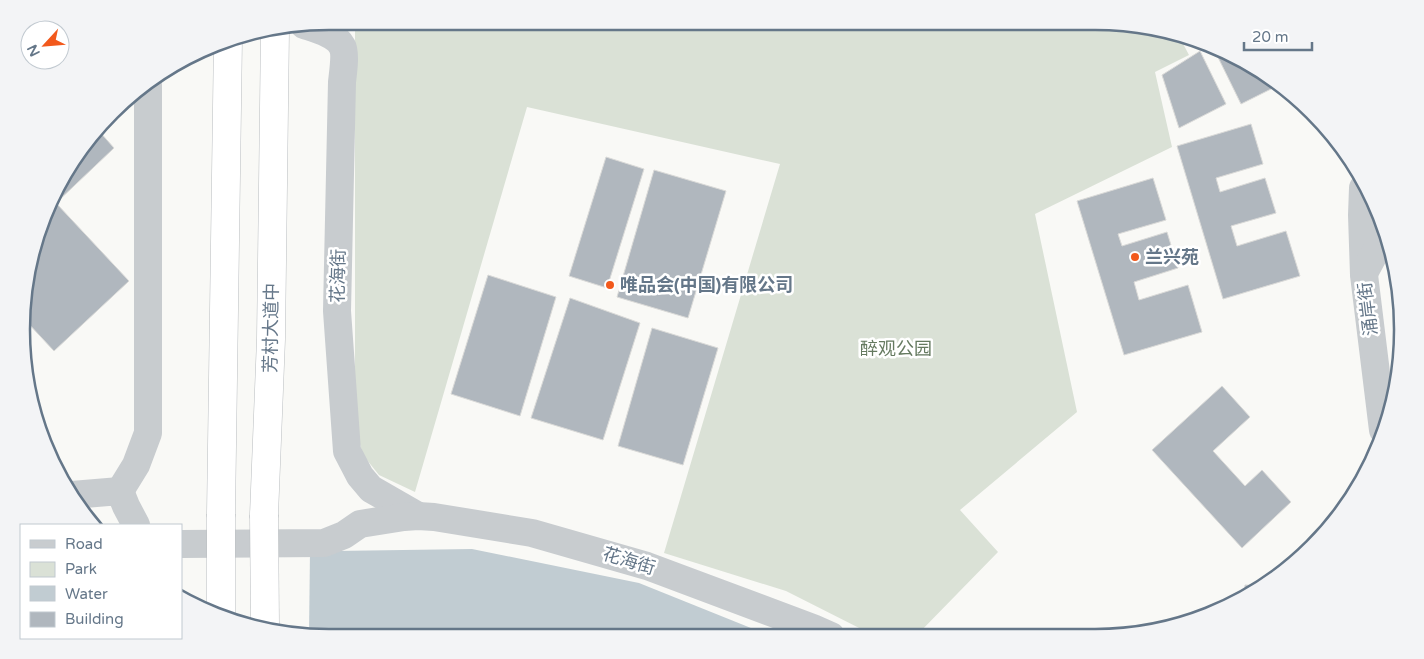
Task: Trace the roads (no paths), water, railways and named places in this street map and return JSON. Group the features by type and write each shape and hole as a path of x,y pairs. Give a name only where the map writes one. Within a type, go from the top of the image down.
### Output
{"highway":[{"name":"芳村大道中","path":"264,622 264,515 271,339 275,35"},
{"path":"221,608 228,48"}],"street":[{"name":"花海街","path":"320,31 334,37 342,46 344,63 337,311 347,451 360,476 371,489 418,516"},
{"path":"120,491 136,465 148,433 148,91"},
{"name":"涌岸街","path":"1363,196 1364,275 1381,416"},
{"path":"1364,275 1381,242"},
{"path":"351,529 360,515 363,504 365,492 360,476"},
{"path":"79,494 120,491"},
{"path":"120,491 135,524"},
{"name":"花海街","path":"182,544 324,543 344,535 360,524 418,516 434,517 532,533 647,566 815,629"}],"water":[{"path":"472,549 639,583 754,629 310,628 252,619 215,606 182,590 182,566 334,551"}],"place":[{"name":"兰兴苑","path":"1135,257"},
{"name":"唯品会(中国)有限公司","path":"610,285"}],"park label":[{"name":"醉观公园","path":"896,349"}]}
